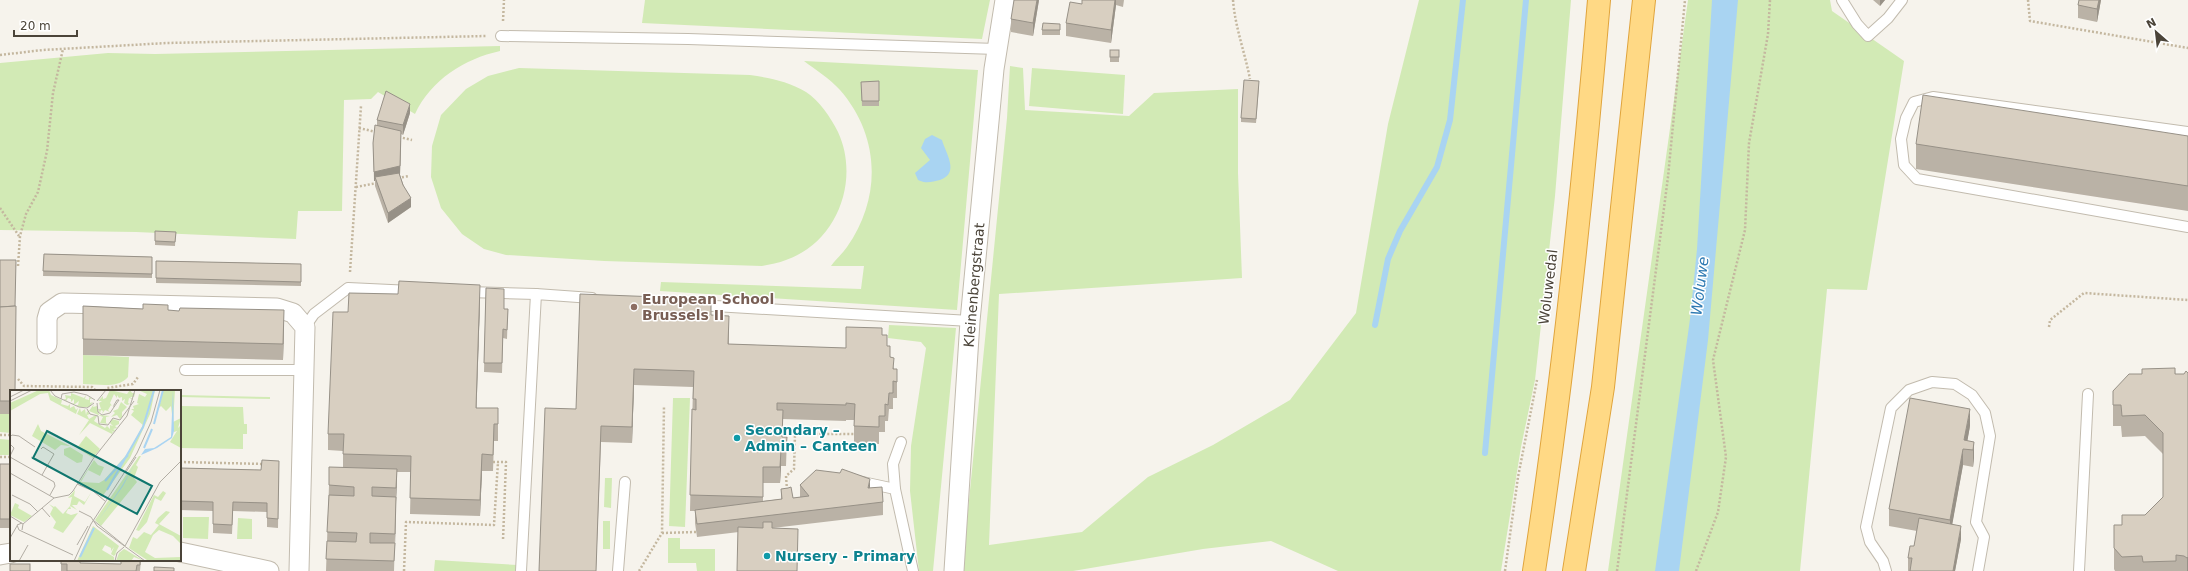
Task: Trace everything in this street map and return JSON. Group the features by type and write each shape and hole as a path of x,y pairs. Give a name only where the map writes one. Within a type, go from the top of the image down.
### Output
{"highway":[{"name":"Woluwedal","path":"1534,571 1554,436 1582,196 1598,0"},
{"path":"1574,571 1603,388 1644,0"}],"street":[{"name":"Kleinenbergstraat","path":"954,571 970,321 997,49 1005,0"},
{"path":"47,344 47,319 49,312 62,303 277,308 293,313 305,327 299,571"},
{"path":"181,552 269,571"},
{"path":"0,556 10,553"}],"lane":[{"path":"1842,0 1857,24 1868,36 1888,18 1902,0"},
{"path":"501,36 688,39 997,49"},
{"path":"2188,132 1933,97 1914,102 1906,118 1901,139 1904,165 1917,178 2188,227"},
{"path":"305,327 314,314 348,288 426,291"},
{"path":"458,292 536,294 599,299"},
{"path":"521,571 536,294"},
{"path":"687,304 970,321"},
{"path":"185,370 304,370"},
{"path":"1886,571 1883,561 1870,542 1866,526 1891,408 1909,390 1932,382 1955,384 1972,395 1985,413 1990,436 1976,522 1984,537 1978,571"},
{"path":"2079,571 2088,394"},
{"path":"901,442 893,464 895,489 912,571"},
{"path":"851,479 895,489"},
{"path":"618,571 625,482"}],"path":[{"path":"0,55 62,49 167,43 501,36 504,0"},
{"path":"1233,0 1237,29 1245,51 1250,80"},
{"path":"1617,571 1668,177 1685,0"},
{"path":"1696,571 1718,512 1726,457 1713,360 1745,230 1749,143 1768,34 1770,0"},
{"path":"2028,0 2030,21 2188,48"},
{"path":"12,266 18,266 20,236 26,214 38,192 47,151 53,93 62,49"},
{"path":"348,288 356,188 360,106"},
{"path":"359,128 378,132"},
{"path":"398,136 412,140"},
{"path":"394,179 409,176"},
{"path":"356,188 379,182"},
{"path":"0,208 20,236"},
{"path":"2049,327 2050,320 2084,294 2188,300"},
{"path":"106,390 107,388 133,384 138,377"},
{"path":"1505,571 1518,477 1537,377"},
{"path":"18,379 24,386 92,387 95,390"},
{"path":"639,571 662,532 664,406"},
{"path":"787,494 786,476 794,469 795,434 854,434"},
{"path":"0,457 10,458"},
{"path":"181,462 302,465"},
{"path":"493,462 506,462 503,540"},
{"path":"404,571 406,522 494,525 498,462"},
{"path":"662,532 696,532"}],"green space":[{"path":"645,0 990,0 982,39 642,23"},
{"path":"1419,0 1571,0 1555,196 1535,380 1521,447 1501,571 1338,571 1271,541 1203,549 1073,571 962,571 1007,118 1010,66 1023,68 1025,110 1129,116 1154,93 1238,89 1238,173 1242,278 999,294 989,545 1082,532 1148,477 1213,445 1290,400 1356,313 1388,124"},
{"path":"1688,0 1830,0 1832,11 1904,61 1867,290 1827,289 1800,571 1608,571"},
{"path":"500,46 500,51 474,59 462,65 439,81 422,102 415,114 378,92 371,99 344,100 342,211 298,211 296,239 136,232 0,230 0,63 108,53 155,54"},
{"path":"804,61 978,70 957,310 660,291 661,282 861,289 864,266 831,266 847,247 858,228 866,208 871,187 872,167 869,147 863,127 853,108 840,90"},
{"path":"519,68 750,75 772,79 792,85 811,95 820,104 838,132 844,150 846,169 845,188 840,207 831,224 819,239 804,251 783,261 762,266 604,261 506,255 484,249 462,234 441,208 431,177 432,146 441,115 466,89 488,76"},
{"path":"1032,68 1125,75 1123,114 1029,106"},
{"path":"889,325 956,328 933,571 919,571 910,491 911,446 926,348 921,342 888,338"},
{"path":"83,355 129,357 128,377 124,381 113,384 83,384"},
{"path":"181,395 270,397 270,399 181,397"},
{"path":"673,398 690,398 685,527 669,526"},
{"path":"181,406 243,407 244,424 247,424 247,434 243,434 243,449 181,448"},
{"path":"0,413 10,414 10,433 0,432"},
{"path":"0,439 10,440 10,455 0,455"},
{"path":"605,478 612,478 611,508 604,507"},
{"path":"183,517 209,517 208,539 183,538"},
{"path":"238,518 252,519 252,539 237,539"},
{"path":"603,521 610,521 610,549 603,549"},
{"path":"668,538 680,538 680,549 715,549 715,571 697,571 696,563 668,563"},
{"path":"435,560 517,565 516,571 434,571"}],"water":[{"name":"Woluwe","path":"1712,0 1738,0 1708,340 1679,571 1655,571 1690,319 1697,249"},
{"path":"932,135 942,140 950,163 950,168 946,177 932,182 924,182 918,180 915,173 930,160 921,148 925,139"}],"building":[{"path":"1014,0 1037,0 1033,23 1011,19"},
{"path":"1082,0 1115,0 1111,30 1066,23 1070,2 1082,4"},
{"path":"2079,0 2099,0 2097,9 2078,5"},
{"path":"1043,23 1060,24 1060,30 1042,30"},
{"path":"1110,50 1119,50 1119,57 1110,57"},
{"path":"1244,80 1259,81 1256,119 1241,118"},
{"path":"879,81 879,101 862,101 861,82"},
{"path":"386,91 410,104 403,125 377,120"},
{"path":"1923,95 2188,136 2188,186 1916,144"},
{"path":"375,125 401,131 400,166 374,172 373,143"},
{"path":"399,173 403,185 411,198 388,213 375,177"},
{"path":"155,231 176,232 175,242 155,241"},
{"path":"44,254 152,257 152,274 43,271"},
{"path":"0,260 16,260 15,306 0,307"},
{"path":"156,261 301,264 301,282 156,278"},
{"path":"399,281 480,285 476,408 498,408 498,424 494,424 493,455 482,454 480,500 410,498 411,456 343,454 344,434 328,434 333,312 348,312 349,293 398,294"},
{"path":"486,288 504,289 504,309 508,309 507,330 503,329 502,363 484,363"},
{"name":"Secondary – Admin – Canteen","path":"580,294 711,299 711,315 729,316 728,344 846,348 846,327 882,328 882,335 887,335 887,346 890,346 890,357 894,358 893,369 897,369 897,382 893,381 893,393 889,393 888,405 885,404 885,416 879,416 879,427 854,426 855,404 777,403 777,410 783,410 782,437 787,437 786,450 781,450 780,467 763,467 763,497 690,495 692,409 696,410 696,399 693,399 694,371 634,369 632,427 601,426 596,571 539,571 545,408 576,409"},
{"path":"143,304 168,305 168,310 179,311 180,308 284,310 283,344 83,339 83,306 143,309"},
{"path":"16,306 15,390 10,390 10,401 0,401 0,307"},
{"path":"2175,368 2175,374 2184,374 2186,371 2188,373 2188,557 2176,555 2176,561 2143,562 2142,556 2122,557 2114,548 2114,525 2122,525 2122,515 2145,515 2163,497 2163,433 2145,415 2122,416 2121,405 2113,405 2113,391 2129,374 2142,374 2142,369"},
{"path":"1910,398 1970,409 1964,440 1974,442 1973,450 1963,449 1950,520 1889,509"},
{"path":"262,460 279,461 278,519 267,518 267,503 233,502 232,525 213,524 213,502 181,501 181,468 261,470"},
{"path":"0,464 10,464 10,519 0,519"},
{"path":"329,467 397,469 396,488 372,487 372,496 396,497 395,534 370,533 370,543 395,543 394,561 326,559 327,541 356,542 357,533 327,532 329,495 354,496 354,487 329,485"},
{"path":"842,469 870,479 868,488 882,487 883,502 697,524 695,510 782,499 781,489 791,487 793,498 809,496 800,485 816,470 840,473"},
{"path":"1919,518 1961,526 1953,571 1910,571 1912,558 1908,558 1910,546 1914,546"},
{"name":"Nursery - Primary","path":"763,522 772,522 772,528 798,529 797,571 737,571 738,527 763,528"},
{"path":"61,561 121,564 121,561 140,561 140,565 137,565 136,571 67,571 67,564 61,564"},
{"path":"10,564 30,564 30,571 10,571"},
{"path":"154,567 174,568 174,571 154,571"}],"waterway":[{"path":"1375,325 1388,259 1400,231 1437,167 1450,120 1463,0"},
{"path":"1485,453 1526,0"}],"place":[{"name":"European School Brussels II","path":"634,307"},
{"name":"Secondary – Admin – Canteen","path":"737,438"},
{"name":"Nursery - Primary","path":"767,556"}]}
